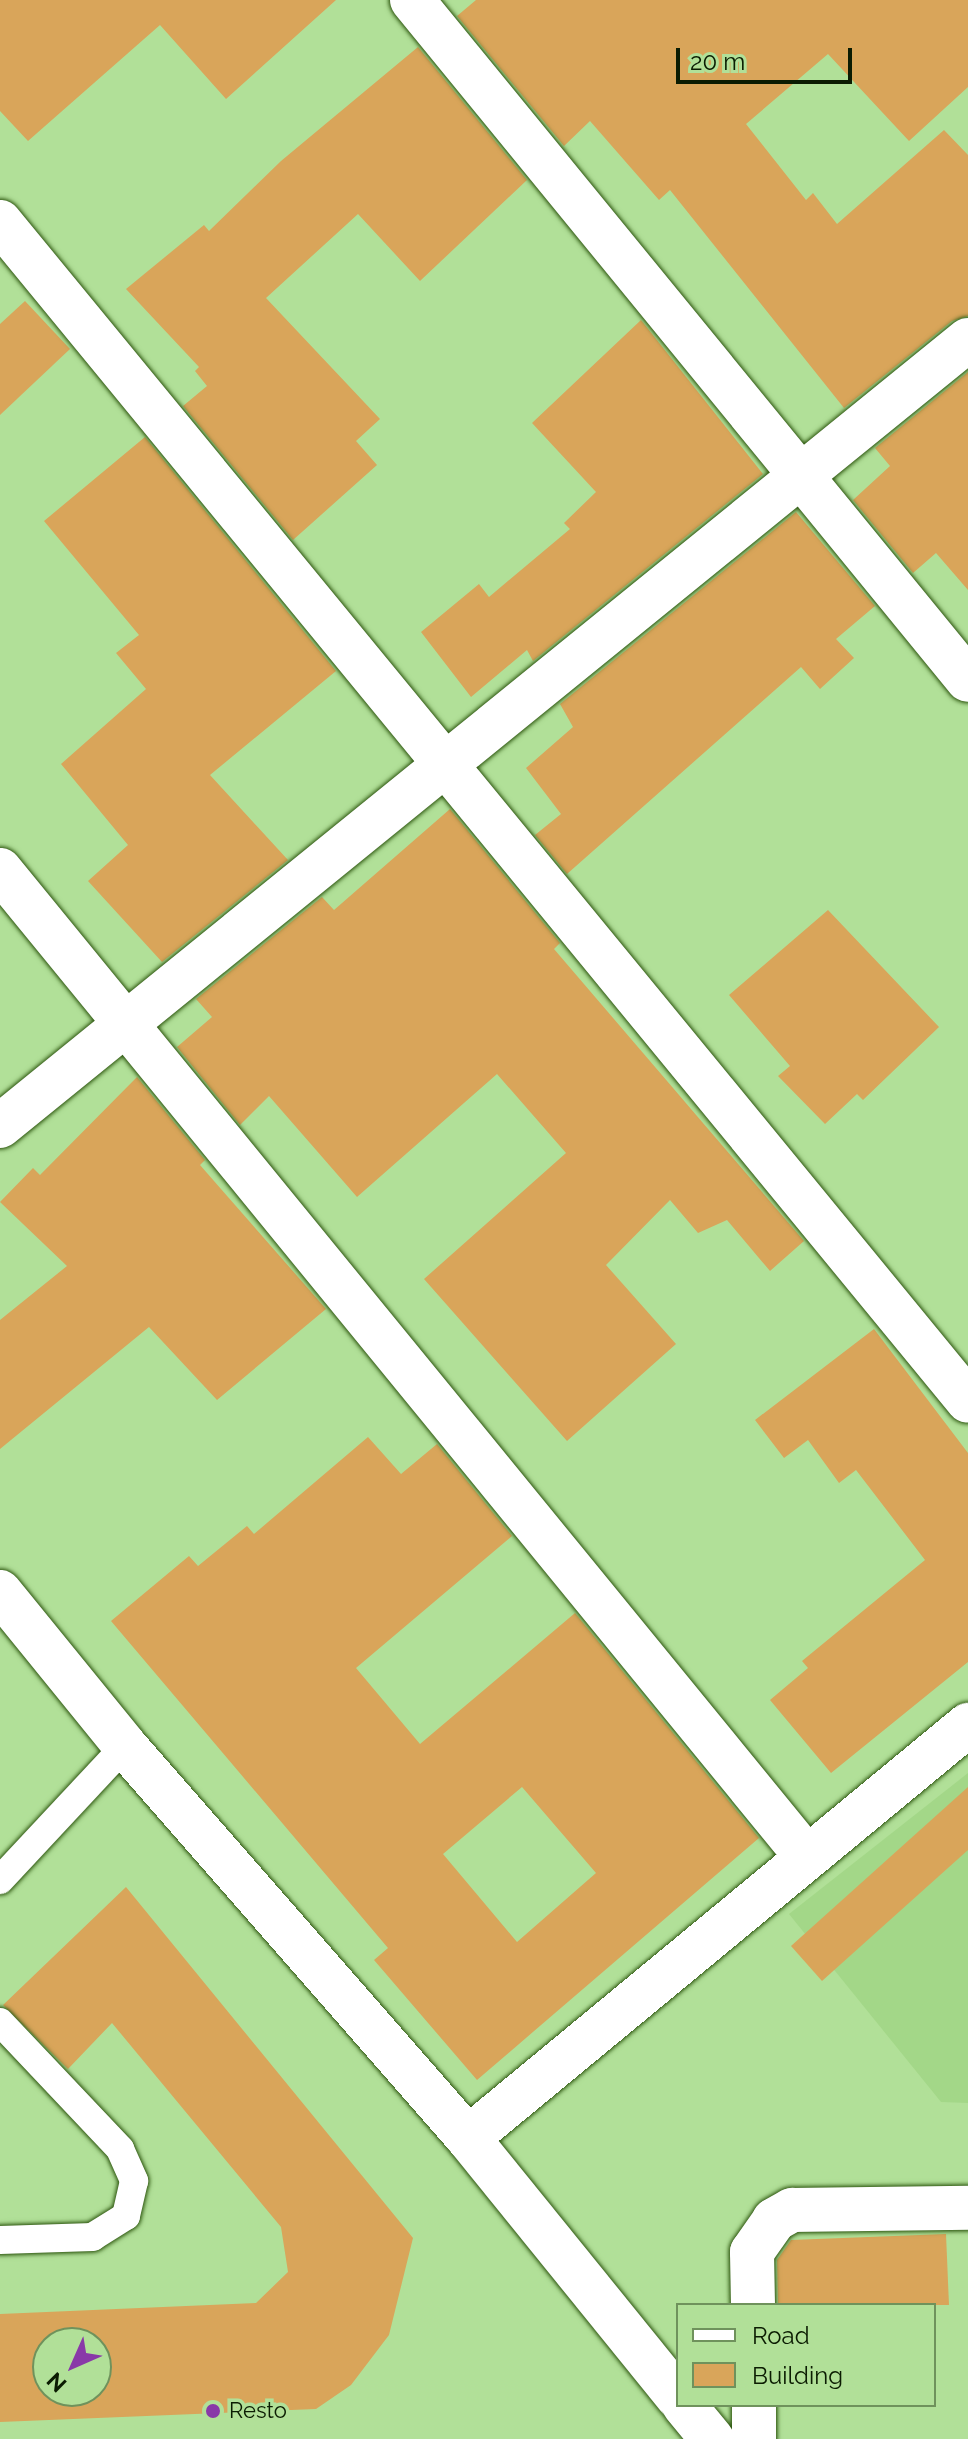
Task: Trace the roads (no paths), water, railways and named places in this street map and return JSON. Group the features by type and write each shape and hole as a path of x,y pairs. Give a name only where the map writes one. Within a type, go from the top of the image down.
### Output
{"street":[{"path":"412,0 968,680"},
{"path":"0,222 449,762 968,1401"},
{"path":"0,1126 449,762 468,752 968,340"},
{"path":"0,870 805,1855"},
{"path":"0,1592 125,1746 468,2138 676,2395"},
{"path":"468,2138 805,1855 968,1725"},
{"path":"753,2303 752,2252 774,2220 792,2210 968,2208"},
{"path":"686,2407 712,2439"},
{"path":"754,2407 754,2439"}],"lane":[{"path":"0,1880 125,1746"},
{"path":"0,2022 120,2149 134,2181 126,2216 93,2237 0,2240"}],"place":[{"name":"Resto","path":"213,2411"}]}
